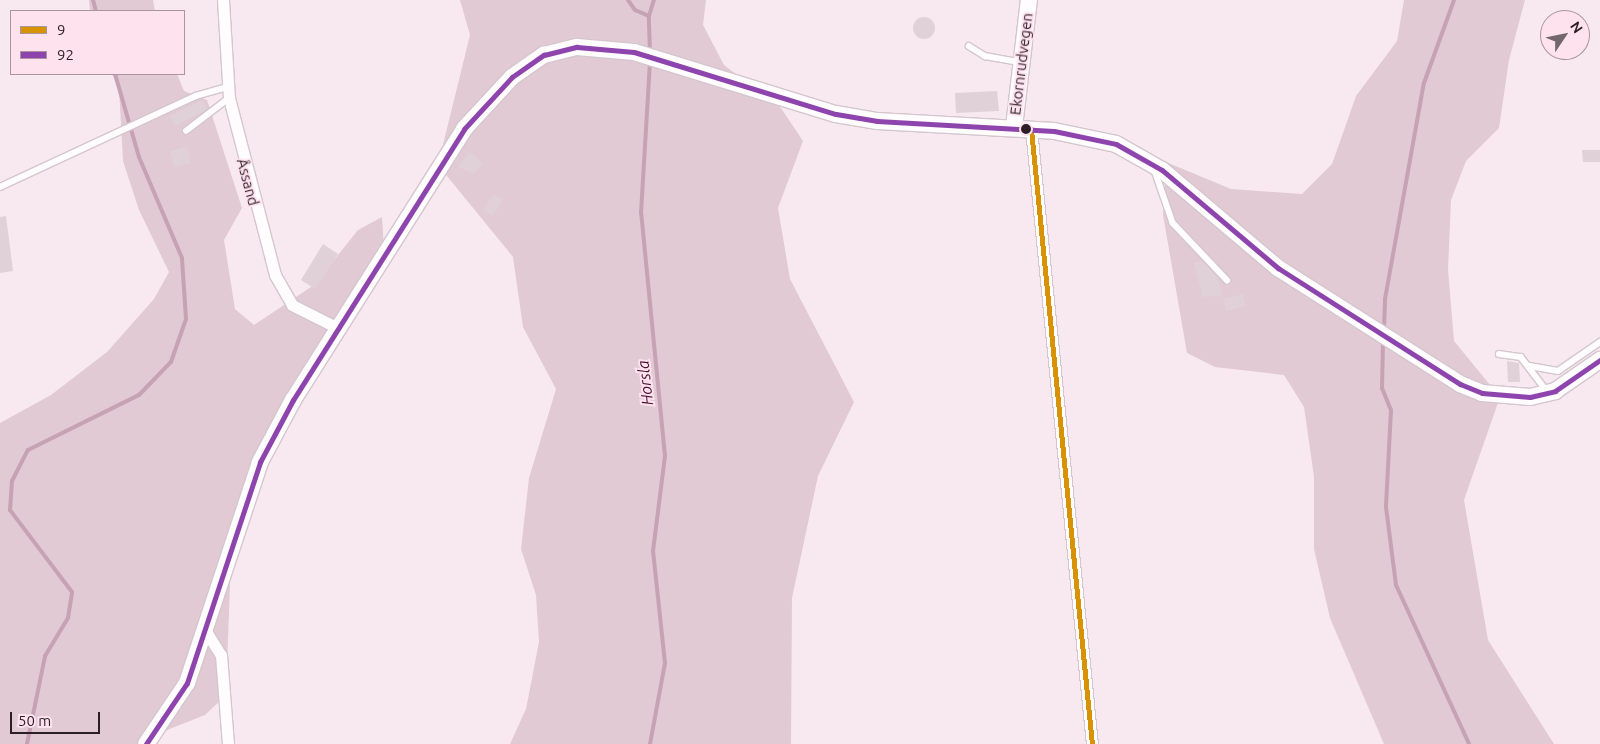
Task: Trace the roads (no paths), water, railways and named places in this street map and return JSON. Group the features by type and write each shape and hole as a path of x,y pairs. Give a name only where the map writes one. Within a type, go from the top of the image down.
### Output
{"main road":[{"name":"Ekornrudvegen","path":"1014,128 1020,62 1029,0"},
{"path":"146,744 188,684 207,633 260,462 338,328 464,130 512,77 544,55 577,47 634,52 836,114 877,121 1031,129 1116,144 1153,164 1278,268 1460,384 1506,398 1548,392 1600,360"}],"street":[{"name":"Åssand","path":"223,0 228,93 264,244 283,295 305,313 338,328"},
{"path":"1031,129 1092,744"},
{"path":"207,633 221,655 228,744"}],"lane":[{"path":"969,46 985,56 1020,62"},
{"path":"186,131 228,93"},
{"path":"0,187 196,96 228,93"},
{"path":"1153,164 1173,223 1226,280"},
{"path":"1530,366 1558,370 1600,342"},
{"path":"1499,354 1521,357 1530,366 1548,392"}],"waterway":[{"path":"93,0 96,10"},
{"path":"628,0 635,10 649,16"},
{"name":"Horsla","path":"650,52 649,16 654,0"},
{"path":"1384,329 1385,299 1424,83 1454,0"},
{"name":"Horsla","path":"650,61 641,213 665,456 653,551 665,663 650,744"},
{"path":"27,744 45,656 68,618 72,592 10,510 12,481 28,450 139,395 171,362 186,319 182,258 139,157 115,75"},
{"path":"1383,341 1382,388 1391,410 1386,507 1396,585 1469,744"}]}
